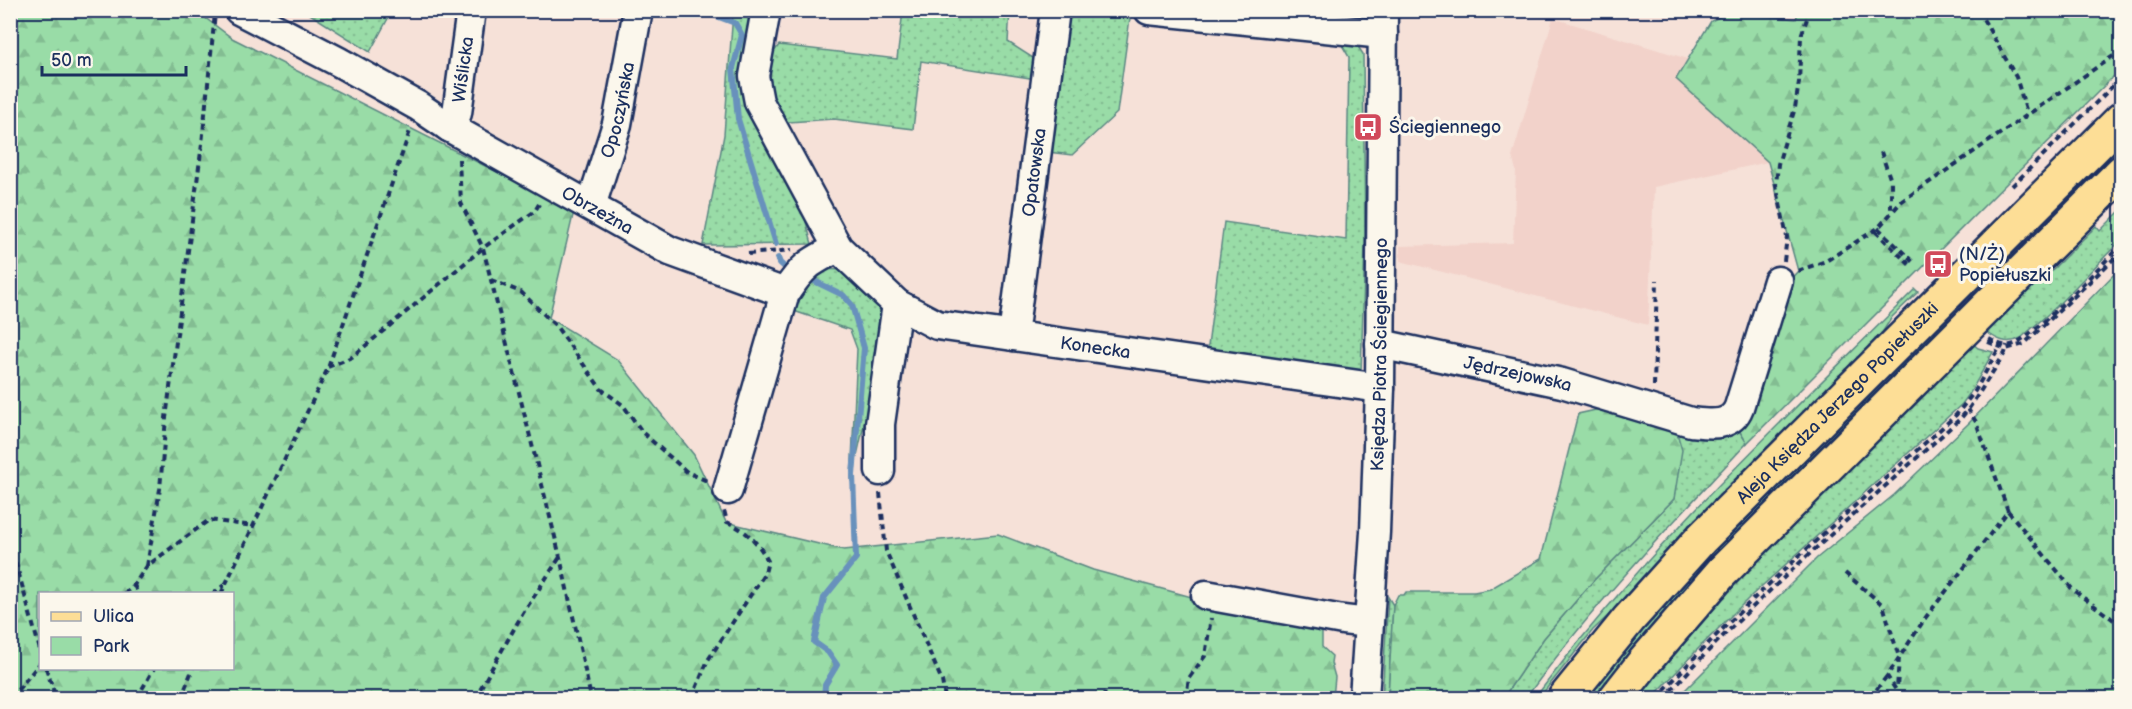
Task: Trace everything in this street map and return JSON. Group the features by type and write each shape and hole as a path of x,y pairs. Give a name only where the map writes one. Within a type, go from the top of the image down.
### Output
{"main road":[{"name":"Aleja Księdza Jerzego Popiełuszki","path":"1565,699 1629,619 1702,538 2121,119"},
{"name":"Aleja Księdza Jerzego Popiełuszki","path":"1616,699 1645,661 1722,572 2121,172"}],"street":[{"name":"Obrzeżna","path":"239,10 418,106 454,130 670,250 785,293"},
{"name":"Wiślicka","path":"454,130 471,10"},
{"name":"Opoczyńska","path":"591,206 617,124 638,10"},
{"name":"Konecka","path":"766,10 754,76 759,102 838,248 897,304 937,325 1380,388"},
{"name":"Opatowska","path":"1013,336 1055,10"},
{"path":"1149,10 1383,22"},
{"name":"Księdza Piotra Ściegiennego","path":"1364,699 1380,388 1383,22"},
{"path":"728,490 785,293 801,269 838,248"},
{"name":"Jędrzejowska","path":"1380,344 1562,383 1674,418 1705,424 1725,423 1736,415 1778,281"},
{"path":"879,471 880,424 897,304"},
{"path":"1209,605 1369,623"}],"path":[{"path":"147,566 160,489 166,418 202,144 215,10"},
{"path":"1778,281 1786,254 1787,237 1776,185 1778,164 1785,134 1795,108 1802,36 1810,10"},
{"path":"1978,10 2016,77 2027,113"},
{"path":"1778,281 1826,261 1876,230 1902,201 2121,50"},
{"path":"2012,186 2121,77"},
{"path":"222,592 328,368 418,106"},
{"path":"454,130 461,203 483,248 560,557 591,699"},
{"path":"1881,152 1891,181 1891,213"},
{"path":"328,368 352,357 483,248 535,211 552,184"},
{"path":"1876,230 1914,266"},
{"path":"1664,699 1758,602 1968,409 2007,347 2020,341 2049,316 2121,244"},
{"path":"1657,699 1690,662 1754,598 1956,415 1975,391 2000,348 2024,344 2121,251"},
{"path":"490,279 521,292 556,326 601,389 622,405 652,441 687,472 728,490 723,507 727,522 740,528 760,545 768,561 765,573 708,660 692,699"},
{"path":"1654,411 1657,280"},
{"path":"1984,334 2007,347"},
{"path":"1965,404 1976,422 2008,511 2073,590 2121,626"},
{"path":"879,471 886,551 942,681 945,699"},
{"path":"1870,699 1926,617 2008,511"},
{"path":"126,592 147,566 209,520 253,526"},
{"path":"10,542 39,646"},
{"path":"476,699 523,613 560,557"},
{"path":"1845,573 1883,605 1899,657 1897,689"},
{"path":"215,592 225,584"},
{"path":"134,585 137,592"},
{"path":"1186,699 1189,678 1205,656 1209,605"},
{"path":"10,699 39,664"},
{"path":"46,670 56,699"},
{"path":"137,699 153,670"},
{"path":"181,699 193,670"},
{"path":"1887,676 1901,699"},
{"path":"1104,699 1105,688"}],"shaded area":[{"path":"1553,18 1688,59 1677,79 1768,162 1654,187 1648,325 1400,261 1400,246 1513,243 1516,170 1512,157"}],"green space":[{"path":"1010,10 1008,42 1036,60 1037,79 921,61 913,129 834,119 788,122 774,119 762,68 779,45 897,59 903,11"},
{"path":"1799,10 2121,11 2121,69 1747,443 1737,427 1781,289 1798,271 1768,162 1676,79 1711,21 1729,12 1796,19"},
{"path":"10,11 196,11 232,38 574,211 549,318 618,360 694,455 726,522 844,550 998,534 1093,570 1188,596 1322,622 1322,647 1332,656 1331,663 1335,677 1333,698 11,698"},
{"path":"305,11 392,11 370,52"},
{"path":"733,12 753,14 753,91 803,211 812,244 703,245 724,135"},
{"path":"1067,13 1130,18 1117,113 1072,155 1048,152"},
{"path":"1339,40 1357,45 1363,54 1365,244 1361,373 1207,354 1224,222 1346,240 1349,57"},
{"path":"2121,210 2121,240 2056,307 2016,340 2002,341 1985,331 2096,226 2100,231"},
{"path":"2121,267 2121,698 1677,698 1817,558 1894,495 1969,423"},
{"path":"818,269 847,270 890,310 851,482 857,349 850,330 788,309"},
{"path":"1915,289 1918,292 1892,317 1869,353 1648,578 1593,630 1539,698 1535,698 1578,643 1669,537 1766,436"},
{"path":"1941,314 1952,324 1600,698 1580,698 1646,617"},
{"path":"1972,343 1978,348 1993,352 1962,404 1752,595 1652,698 1635,698 1726,594 1909,406 1912,408"},
{"path":"1609,407 1675,426 1682,450 1674,499 1594,580 1544,638 1503,698 1388,698 1393,605 1398,595 1404,595 1406,592 1474,592 1490,589 1541,559 1578,414"},
{"path":"1675,426 1737,427 1747,443 1604,599 1526,698 1503,698 1544,638 1594,580 1674,499"},
{"path":"1388,597 1393,605 1388,698 1382,698"}],"waterway":[{"path":"700,10 735,23 742,35 733,68 738,119 776,244"},
{"path":"778,258 789,271"},
{"path":"806,277 843,295 852,305 864,348 853,475 856,558 824,598 814,642 828,652 837,665 825,685 824,698"}],"place":[{"name":"Ściegiennego","path":"1368,127"},
{"name":"(N/Ż) Popiełuszki","path":"1938,264"}]}
